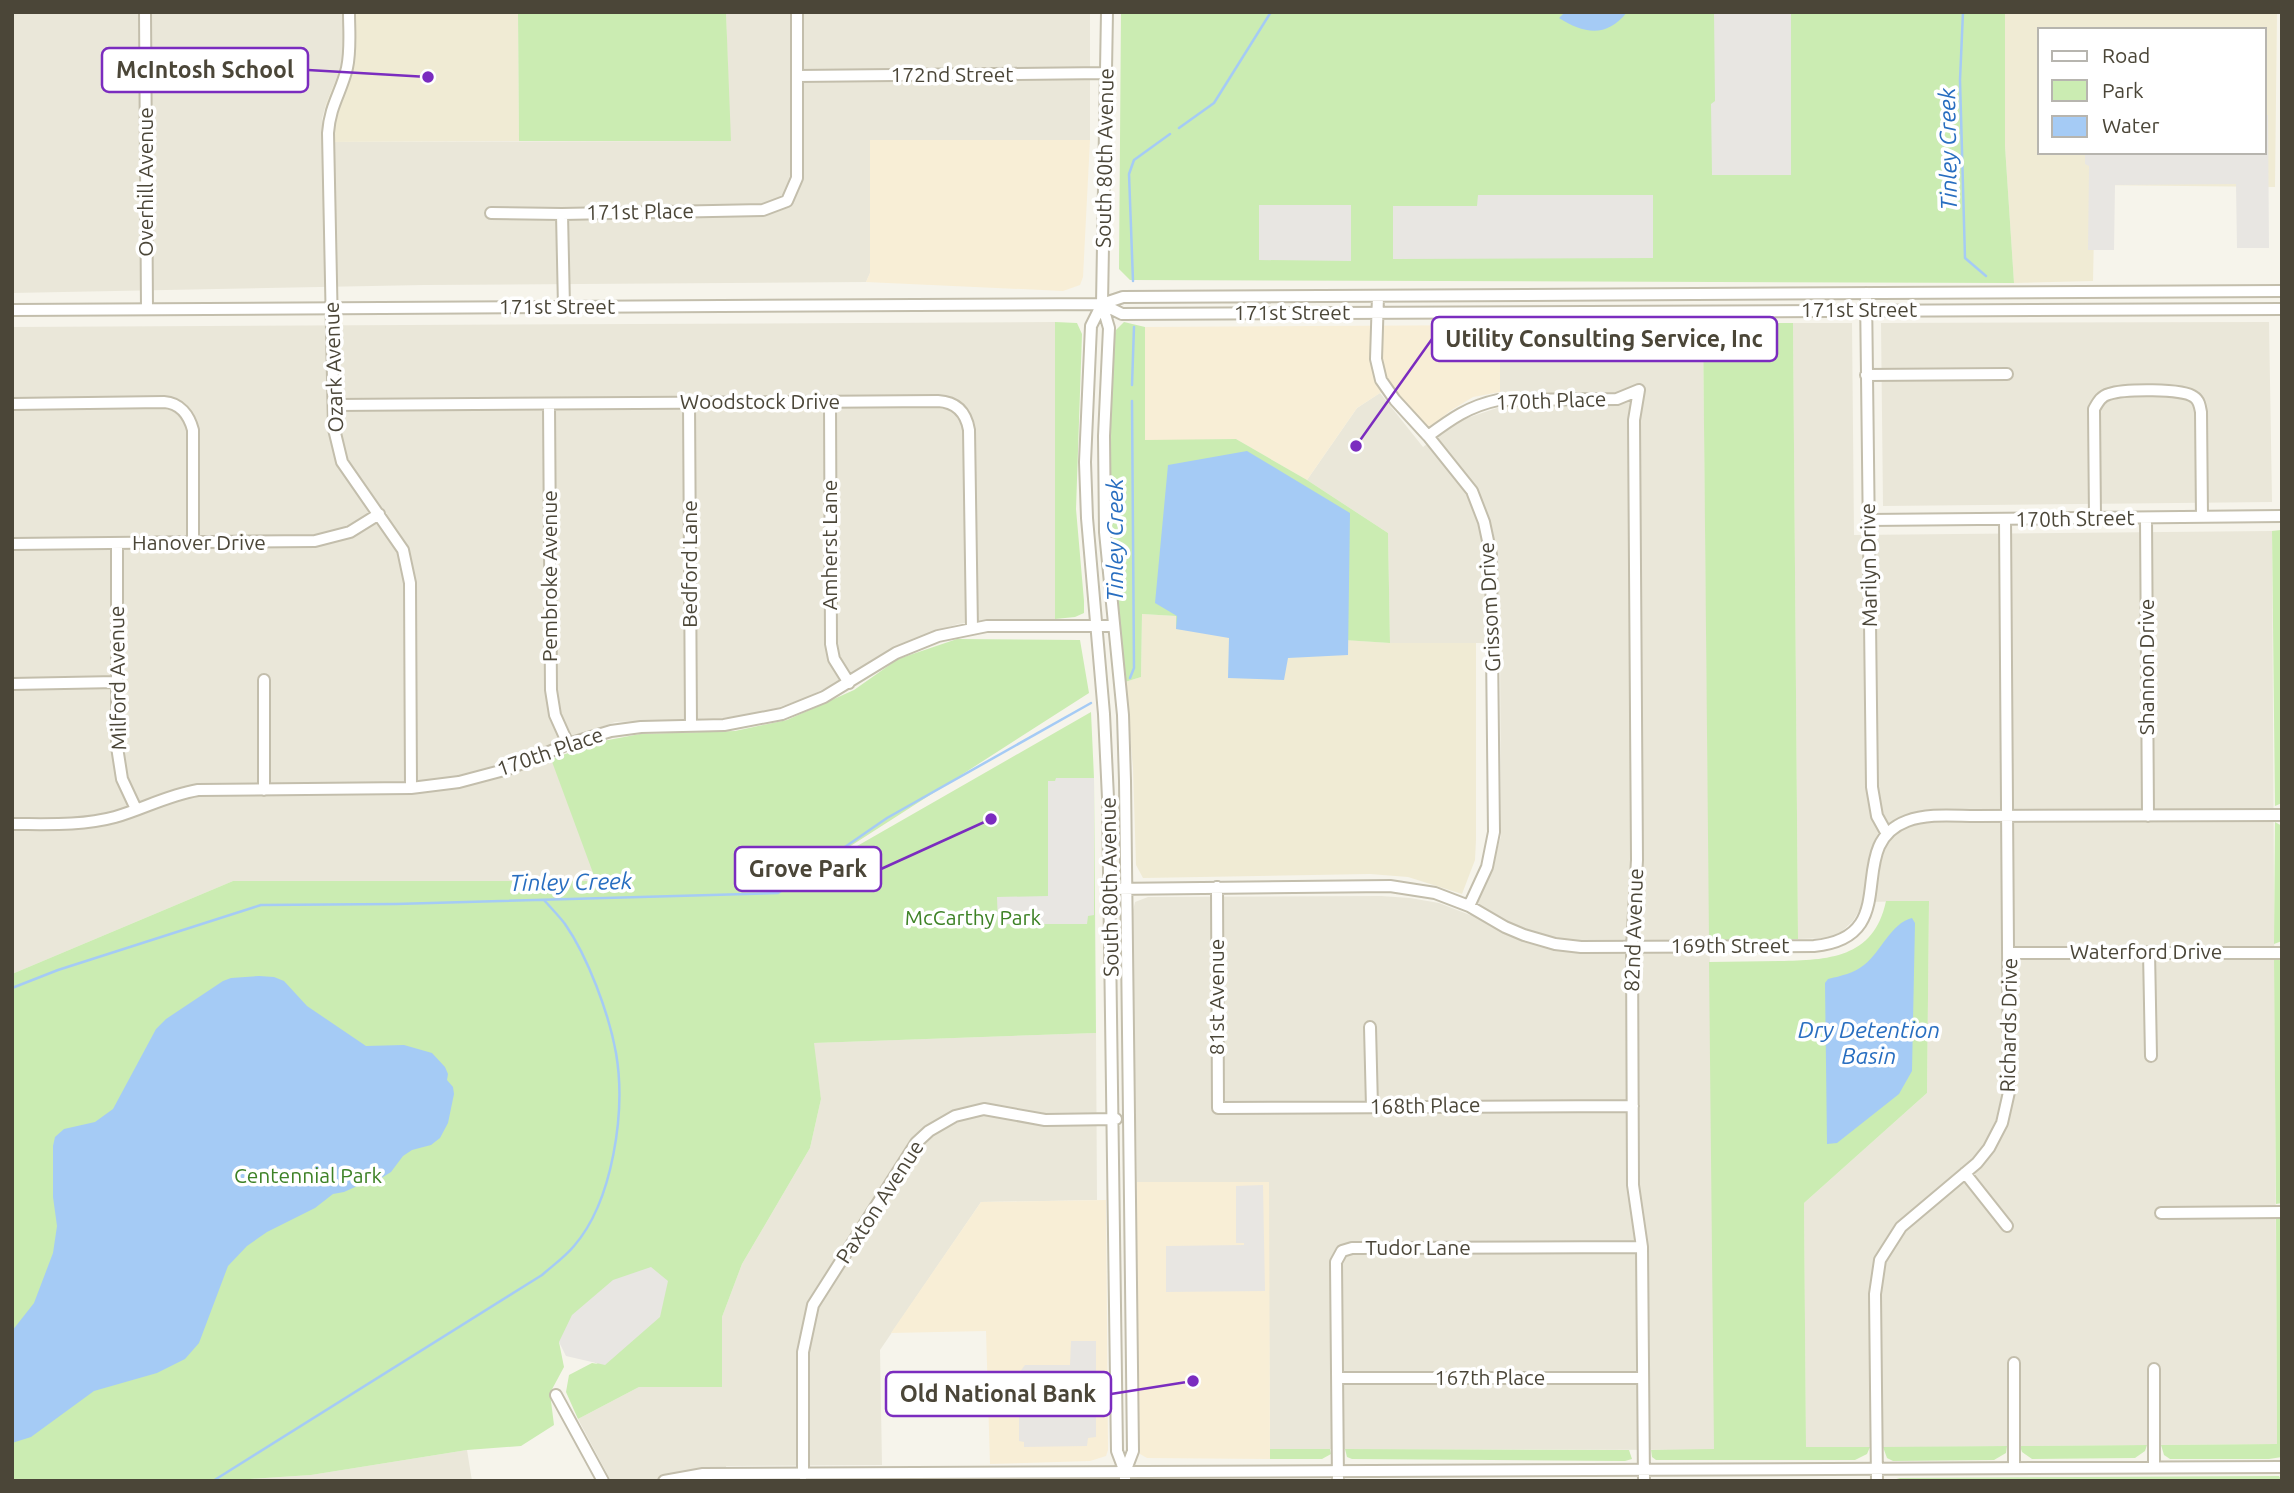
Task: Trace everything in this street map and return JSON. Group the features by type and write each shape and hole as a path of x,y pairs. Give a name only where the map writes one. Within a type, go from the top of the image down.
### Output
{"street":[{"name":"Overhill Avenue","path":"145,12 147,309"},
{"name":"Ozark Avenue","path":"349,12 347,68 329,117 336,442 342,462 403,550 409,574 411,788"},
{"path":"797,12 797,76"},
{"name":"South 80th Avenue","path":"1107,12 1102,304 1109,328 1104,436 1105,532 1123,715 1128,888 1133,1451 1125,1477"},
{"name":"172nd Street","path":"797,76 1107,74"},
{"name":"171st Place","path":"491,213 764,210 787,201 797,178 797,76"},
{"path":"562,214 564,307"},
{"name":"171st Street","path":"12,310 1102,304 1123,297 2282,291"},
{"name":"Marilyn Drive","path":"1866,293 1872,787 1877,816 1887,834"},
{"name":"Grissom Drive","path":"1378,296 1376,359 1381,380 1472,491 1484,522 1491,555 1494,832 1487,867 1469,906"},
{"name":"171st Street","path":"1102,304 1122,314 2282,309"},
{"name":"South 80th Avenue","path":"1102,304 1091,327 1085,462 1107,770 1117,1451 1125,1477"},
{"path":"1866,375 2007,374"},
{"name":"170th Place","path":"1428,436 1466,409 1487,402 1617,399 1639,390"},
{"name":"82nd Avenue","path":"1639,390 1633,419 1637,860 1632,947 1633,1185 1642,1247 1644,1475"},
{"path":"2095,518 2094,409 2101,398 2112,393 2147,391 2184,393 2195,397 2198,402 2202,517"},
{"path":"12,404 164,402 180,408 188,417 193,430 193,543"},
{"name":"Bedford Lane","path":"689,402 691,726"},
{"name":"Amherst Lane","path":"830,402 831,644 834,659 849,683"},
{"name":"Woodstock Drive","path":"334,405 952,403 964,414 969,430 972,629"},
{"name":"Pembroke Avenue","path":"550,405 551,690 555,715 568,744"},
{"name":"Hanover Drive","path":"12,544 326,540 350,532 379,514"},
{"name":"170th Street","path":"1868,520 2282,516"},
{"name":"Shannon Drive","path":"2146,518 2148,816"},
{"name":"Richards Drive","path":"1877,1475 1875,1294 1881,1260 1901,1227 1965,1173 1989,1148 2007,1108 2010,1083 2005,519"},
{"name":"Milford Avenue","path":"117,544 119,767 136,809"},
{"name":"170th Place","path":"12,824 73,824 99,821 174,795 198,790 411,788 459,782 508,769 598,734 627,728 740,723 782,714 824,697 896,653 938,636 1012,625 1114,626"},
{"path":"264,680 264,790"},
{"path":"12,684 117,682"},
{"path":"1887,834 1908,821 1926,817 2282,815"},
{"name":"169th Street","path":"1110,889 1390,886 1435,893 1469,906 1505,927 1555,944 1581,947 1814,946 1834,943 1852,932 1866,914 1872,891 1872,862 1887,834"},
{"name":"81st Avenue","path":"1217,887 1218,1108"},
{"path":"2149,952 2151,1056"},
{"name":"Waterford Drive","path":"2009,953 2282,953"},
{"path":"1370,1027 1372,1107"},
{"name":"168th Place","path":"1218,1108 1633,1106"},
{"name":"Paxton Avenue","path":"803,1475 803,1352 813,1305 916,1143 929,1130 955,1116 984,1108 1045,1120 1130,1119"},
{"path":"1965,1173 2007,1226"},
{"path":"2161,1213 2282,1212"},
{"name":"Tudor Lane","path":"1337,1476 1336,1262 1342,1251 1352,1248 1642,1247"},
{"path":"2014,1363 2014,1467"},
{"path":"2154,1369 2154,1467"},
{"name":"167th Place","path":"1337,1378 1643,1378"},
{"path":"556,1395 603,1481"},
{"path":"664,1481 704,1474 759,1478 803,1475 1877,1475 2014,1467 2282,1467"}],"shaded area":[{"path":"12,12 344,12 342,65 322,119 322,142 730,141 726,12 1090,12 1090,140 870,140 870,273 866,282 424,285 12,293"},
{"path":"344,12 518,12 519,141 321,142 326,104 342,65"},
{"path":"1714,12 1791,12 1791,175 1712,175"},
{"path":"2005,12 2277,12 2275,187 2095,185 2093,281 2014,283 2005,146"},
{"path":"2268,115 2269,248 2237,248 2236,184 2115,185 2114,250 2088,250 2089,166 2085,164 2085,154 2266,154"},
{"path":"870,140 1090,140 1083,277 1080,285 1063,291 866,282 870,273"},
{"path":"1478,195 1653,195 1653,258 1393,259 1393,206 1477,206"},
{"path":"1259,205 1351,205 1351,261 1259,260"},
{"path":"1055,322 1055,619 985,620 958,624 926,634 887,652 832,685 777,708 721,718 615,722 547,747 597,881 233,881 12,974 12,327"},
{"path":"2269,322 2272,502 1883,506 1881,323"},
{"path":"1703,323 1715,1450 1270,1449 1268,1182 1137,1182 1132,915 1135,902 1148,897 1381,896 1439,903 1470,915 1492,867 1501,836 1500,643 1390,643 1388,533 1307,480 1357,408 1380,393 1423,447 1467,418 1500,407 1500,325"},
{"path":"1793,323 1852,323 1854,535 2272,531 2277,1444 1806,1448 1804,1203 1927,1093 1929,901 1864,902 1853,921 1838,935 1798,939"},
{"path":"1500,325 1500,392 1473,397 1450,411 1429,429 1395,388 1380,393 1357,408 1307,480 1236,439 1145,441 1145,327"},
{"path":"1142,614 1177,616 1177,629 1390,643 1476,643 1475,860 1462,894 1408,877 1370,874 1143,878 1136,865 1133,768 1125,682 1141,677"},
{"path":"1056,778 1094,778 1094,915 1088,916 1087,924 998,924 997,897 1048,896 1048,781 1055,781"},
{"path":"1096,1033 1097,1200 981,1202 880,1350 882,1465 726,1466 726,1481 611,1481 578,1419 639,1387 722,1387 722,1317 742,1264 810,1148 821,1099 813,1043"},
{"path":"1137,1182 1269,1182 1270,1459 1147,1458 1140,1454 1137,1436"},
{"path":"1263,1185 1265,1291 1166,1292 1166,1246 1244,1245 1236,1243 1236,1186"},
{"path":"1106,1200 1106,1456 1090,1461 990,1464 986,1331 891,1333 981,1202"},
{"path":"651,1267 668,1281 660,1317 605,1365 566,1356 559,1342 572,1315 613,1280"},
{"path":"1071,1341 1096,1341 1096,1437 1088,1438 1087,1446 1024,1447 1024,1442 1019,1441 1019,1373 1025,1365 1070,1365"},
{"path":"467,1450 472,1481 246,1481 311,1475"}],"green space":[{"path":"518,12 726,12 731,141 519,141"},
{"path":"1121,12 2005,12 2005,146 2014,283 1130,280 1119,269"},
{"path":"1055,322 1077,323 1082,334 1076,509 1084,613 1055,619"},
{"path":"1124,322 1145,327 1145,440 1236,439 1307,480 1388,533 1390,643 1176,629 1176,616 1142,614 1141,677 1125,682 1109,546 1107,504 1112,343 1116,330"},
{"path":"1703,323 1793,323 1798,939 1709,940"},
{"path":"2281,530 2282,803 2275,806 2272,531"},
{"path":"957,639 1080,640 1089,693 796,881 1091,712 1096,1033 814,1043 821,1099 810,1148 742,1264 722,1317 722,1387 639,1387 578,1419 566,1392 569,1375 592,1363 598,1364 559,1342 564,1367 550,1393 554,1425 521,1446 467,1450 311,1475 246,1481 12,1481 12,974 233,881 596,881 551,759 603,741 640,734 735,731 787,720 854,690 898,659"},
{"path":"2275,822 2282,826 2282,941 2274,944"},
{"path":"1886,901 1929,901 1927,1093 1804,1203 1806,1447 1870,1447 1867,1454 1855,1460 1656,1460 1652,1457 1651,1450 1714,1449 1709,962 1815,959 1846,952 1871,935 1880,920"},
{"path":"2274,958 2282,961 2282,1203 2276,1204"},
{"path":"2276,1217 2282,1219 2282,1457 2170,1459 2164,1455 2161,1445 2277,1444"},
{"path":"2147,1445 2145,1451 2135,1458 2032,1459 2022,1452 2020,1446"},
{"path":"2007,1446 2006,1453 1994,1460 1893,1461 1887,1458 1883,1447"},
{"path":"1270,1449 1330,1449 1331,1454 1322,1459 1270,1459"},
{"path":"1345,1449 1629,1450 1632,1459 1352,1459 1347,1457"},
{"path":"2279,1476 2282,1481 1889,1481 1900,1478"}],"water":[{"path":"1565,12 1627,12 1611,26 1595,31 1577,27 1559,18"},
{"path":"1247,451 1350,513 1348,655 1288,658 1284,680 1228,678 1229,638 1176,629 1177,616 1155,603 1168,465"},
{"name":"Dry Detention Basin","path":"1912,918 1915,923 1912,1071 1899,1094 1837,1143 1827,1144 1825,983 1828,979 1852,972 1864,965 1898,926"},
{"path":"259,976 284,981 307,1006 366,1046 404,1045 432,1053 445,1067 447,1080 453,1087 448,1123 440,1138 431,1145 412,1150 403,1156 391,1172 375,1182 333,1194 315,1208 267,1232 247,1246 228,1266 199,1343 185,1359 157,1373 94,1391 31,1437 12,1443 12,1331 34,1303 53,1253 57,1226 53,1197 55,1137 64,1129 95,1122 113,1109 156,1029 166,1019 223,981"}],"waterway":[{"name":"Tinley Creek","path":"1179,128 1214,103 1271,12"},
{"name":"Tinley Creek","path":"1963,12 1960,80 1965,258 1986,276"},
{"name":"Tinley Creek","path":"1133,281 1129,174 1134,160 1170,134"},
{"name":"Tinley Creek","path":"1132,385 1134,327"},
{"name":"Tinley Creek","path":"1130,678 1134,668 1132,401"},
{"name":"Tinley Creek","path":"12,988 58,970 261,905 396,904 778,893 887,818 1091,703"},
{"path":"213,1481 542,1275 570,1250 587,1227 607,1180 613,1154 619,1101 616,1053 603,1004 582,953 565,924 544,900"}],"place":[{"name":"McIntosh School","path":"428,77"},
{"name":"Utility Consulting Service, Inc","path":"1356,446"},
{"name":"Grove Park","path":"991,819"},
{"name":"Old National Bank","path":"1193,1381"}],"park label":[{"name":"McCarthy Park","path":"973,918"},
{"name":"Centennial Park","path":"308,1176"}]}
